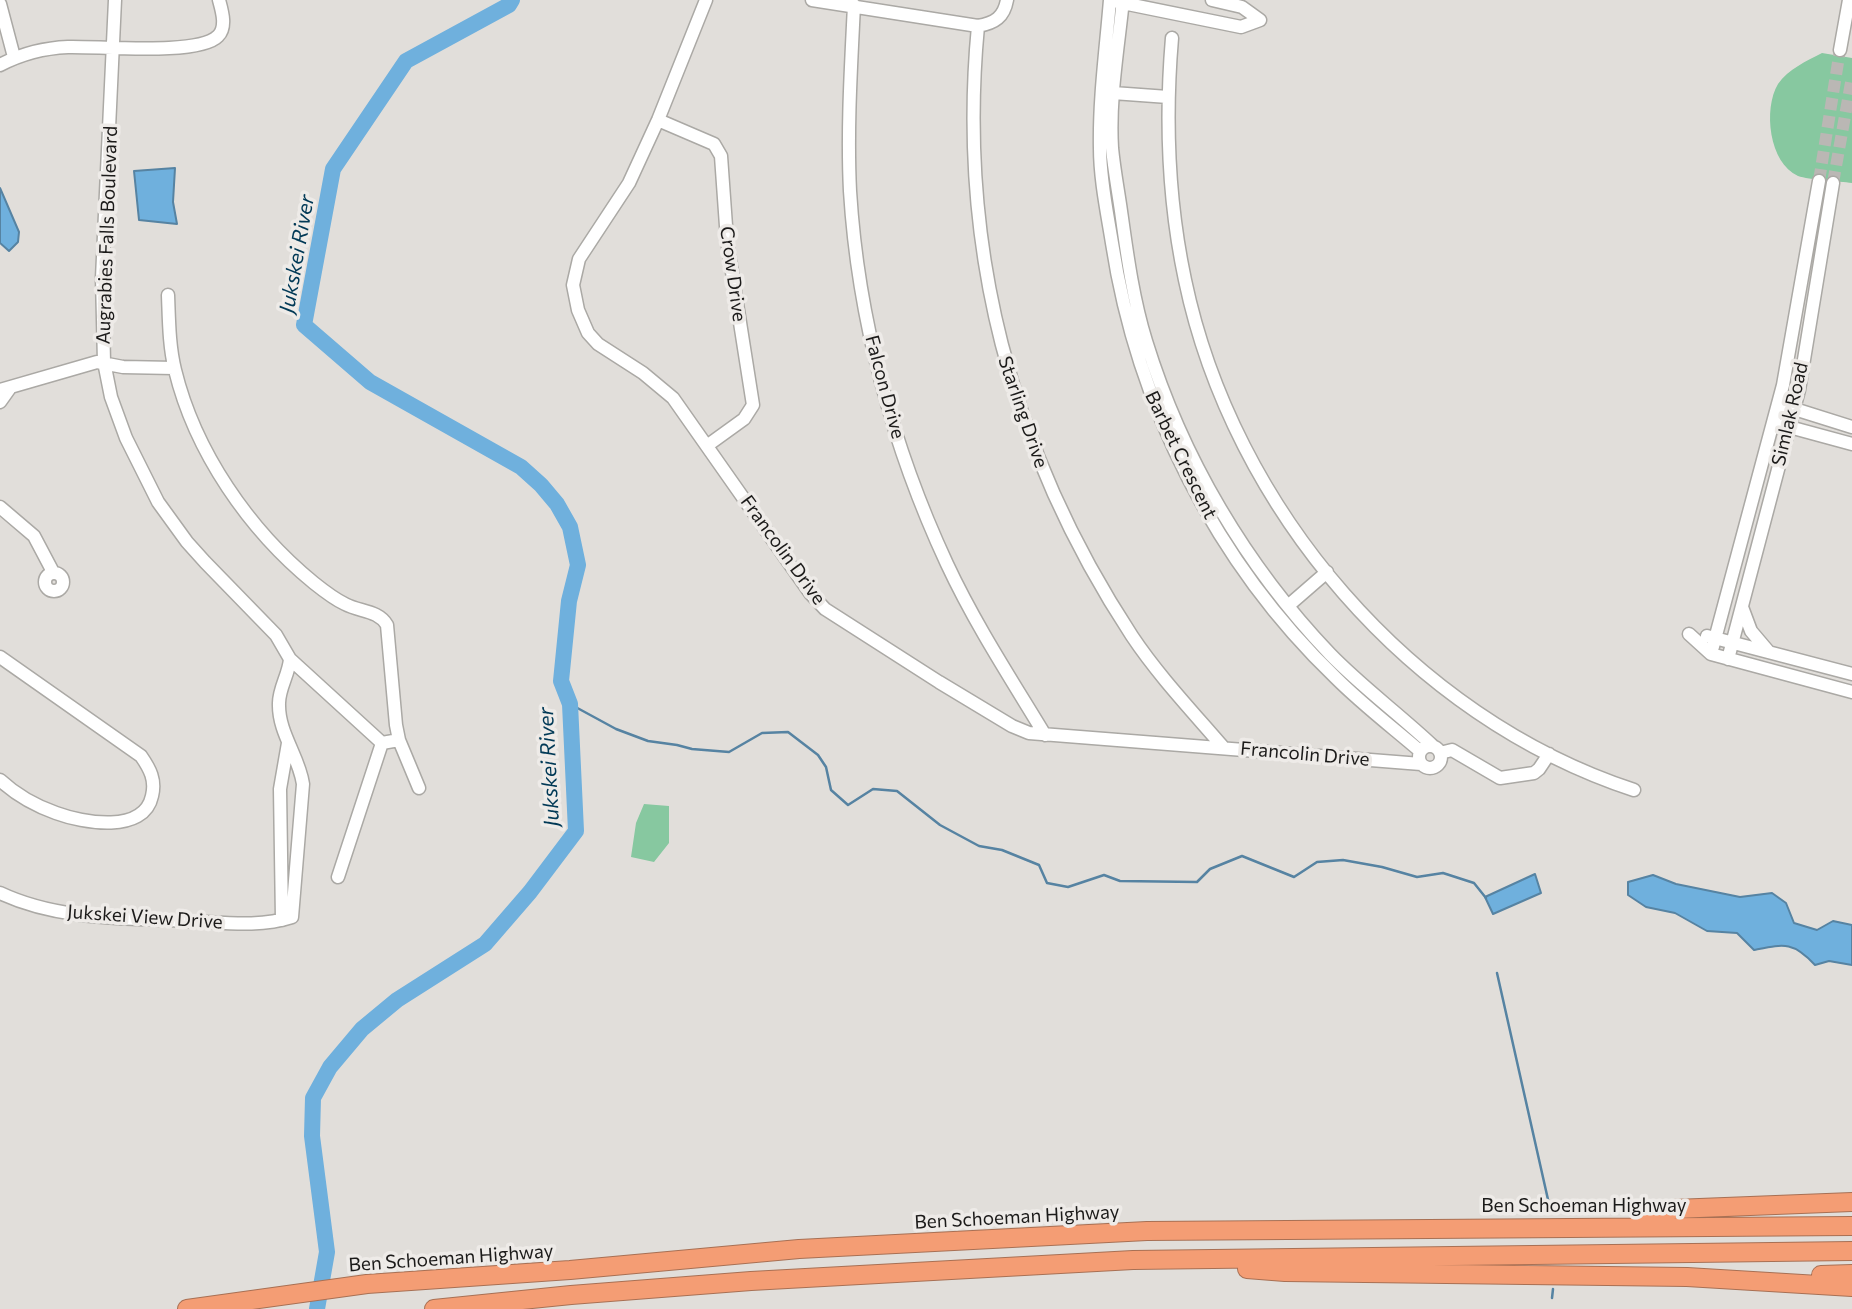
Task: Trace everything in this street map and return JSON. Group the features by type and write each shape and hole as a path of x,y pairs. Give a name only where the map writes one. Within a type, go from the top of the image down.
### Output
{"highway":[{"path":"1635,1226 1674,1209 1852,1202"},
{"name":"Ben Schoeman Highway","path":"187,1309 257,1297 367,1284 570,1270 799,1249 1147,1231 1852,1226"},
{"path":"434,1309 751,1281 1133,1260 1852,1251"},
{"path":"1133,1260 1285,1272 1687,1277 1852,1274"},
{"path":"1687,1277 1852,1287"}],"street":[{"name":"Augrabies Falls Boulevard","path":"115,0 102,278 104,362 111,397 125,438 158,502 205,562 276,635 290,659 382,743"},
{"path":"0,65 14,57 40,50 68,47 188,47 207,44 220,34 223,26 219,0"},
{"name":"Francolin Drive","path":"706,0 658,120 629,183 579,259 573,285 574,296 582,322 593,338 673,398 810,593 825,609 1012,726 1028,733 1420,757"},
{"path":"812,0 978,26 997,20 1005,10 1007,0"},
{"path":"1116,1 1241,27 1260,20 1242,7 1212,0"},
{"path":"1840,50 1849,0"},
{"name":"Barbet Crescent","path":"1106,149 1113,93 1116,1"},
{"name":"Barbet Crescent","path":"1116,1 1106,149 1123,270 1148,388 1187,477 1217,530 1266,587 1289,605 1351,675 1405,719 1436,749"},
{"path":"0,4 14,57"},
{"name":"Falcon Drive","path":"854,5 849,116 853,232 869,329 887,405 927,519 947,564 971,611 1045,735"},
{"name":"Starling Drive","path":"978,26 974,74 975,177 979,234 989,297 1002,350 1026,426 1068,526 1102,587 1133,637 1223,747"},
{"path":"1172,38 1168,97 1169,178 1185,283 1210,365 1236,430 1285,516 1327,572 1364,614 1436,681 1482,715 1549,754 1634,790"},
{"path":"1113,93 1168,97"},
{"name":"Crow Drive","path":"658,120 714,144 721,156 727,240 753,405 744,419 708,445"},
{"name":"Simlak Road","path":"1711,654 1783,386 1819,181"},
{"name":"Simlak Road","path":"1728,659 1799,390 1833,183"},
{"name":"Barbet Crescent","path":"1123,270 1162,386 1186,445 1266,587 1304,644 1335,678 1420,757"},
{"path":"168,295 174,368 199,434 224,481 254,522 296,566 334,598 346,605 379,615 383,619 389,631 393,707 399,740 419,788"},
{"path":"0,402 5,389 90,363 174,368"},
{"path":"1148,388 1162,386"},
{"path":"1778,404 1852,427"},
{"path":"1772,423 1852,444"},
{"path":"1187,477 1200,472"},
{"path":"0,507 34,536 53,572"},
{"path":"1289,605 1327,572"},
{"path":"1742,607 1751,631 1770,652"},
{"path":"1852,674 1714,637 1689,634 1711,654 1852,692"},
{"path":"0,657 141,756 153,778 153,790 151,803 136,818 128,821 105,821 56,813 19,794 0,780"},
{"path":"287,919 303,785 301,771 288,743 279,704 290,659"},
{"path":"338,877 382,743 399,740"},
{"path":"287,919 280,780 288,743"},
{"path":"1436,749 1441,760 1436,766 1429,768 1420,757 1425,746 1452,750 1500,778 1534,773 1549,754"},
{"path":"280,814 300,815"},
{"name":"Jukskei View Drive","path":"0,894 30,905 94,916 252,924 287,919"}],"green space":[{"path":"1822,53 1852,58 1852,183 1798,176 1788,169 1775,148 1770,121 1773,95 1778,84 1792,70"},
{"path":"644,804 669,806 669,843 654,862 631,857 636,823"}],"water":[{"path":"175,168 173,202 177,224 139,220 134,171"},
{"path":"0,188 19,232 18,242 9,251 0,243"},
{"path":"1535,874 1541,893 1493,914 1485,897"},
{"path":"1653,875 1676,884 1740,897 1772,893 1786,903 1794,923 1817,930 1833,921 1852,925 1852,965 1829,961 1815,965 1788,946 1754,950 1737,933 1707,931 1675,913 1646,907 1628,895 1628,882"}],"waterway":[{"name":"Jukskei River","path":"317,1309 327,1252 312,1136 313,1098 330,1067 362,1029 397,1000 485,944 530,892 576,831 570,704 561,681 569,601 578,565 570,527 557,504 521,467 370,382 304,325 333,169 406,61 509,5 512,0"},
{"path":"570,704 616,729 648,741 692,749 729,752 762,733 788,732 818,755 826,767 831,790 848,805 873,789 897,791 940,825 979,846 1002,850 1039,865 1047,883 1068,887 1104,875 1120,881 1197,882 1210,869 1242,856 1294,877 1317,862 1343,860 1417,877 1443,873 1474,883 1486,898"},
{"path":"1497,973 1549,1204"},
{"path":"1552,1298 1553,1289"}],"tunnel":[{"path":"1819,181 1840,50"},
{"path":"1833,183 1852,77"}]}
